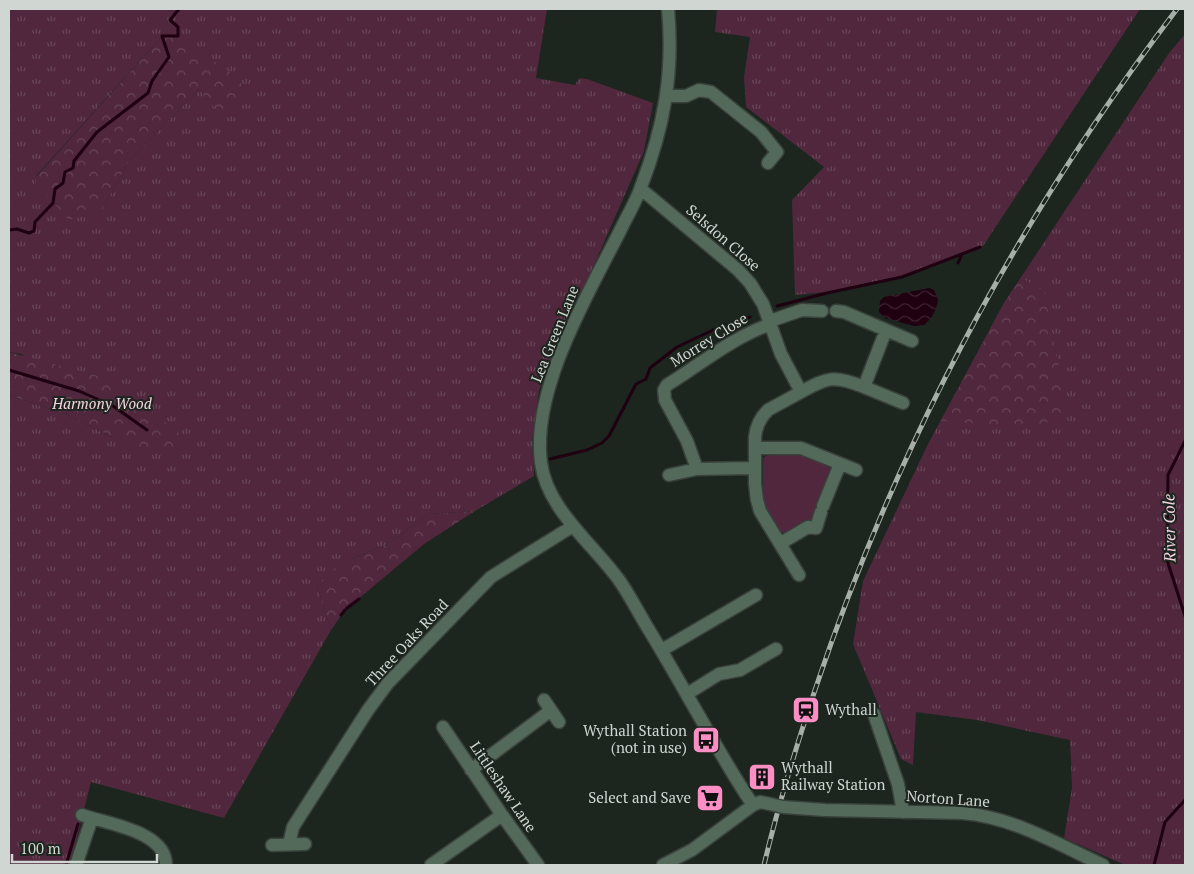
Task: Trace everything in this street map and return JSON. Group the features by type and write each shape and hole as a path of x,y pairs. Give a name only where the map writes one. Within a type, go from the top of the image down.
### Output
{"street":[{"name":"Lea Green Lane","path":"668,9 670,43 667,96 660,129 641,189 582,306 552,381 544,413 540,449 543,472 552,495 573,526 619,580 753,805"},
{"path":"667,96 686,96 699,90 711,92 761,132 777,152 768,163"},
{"name":"Selsdon Close","path":"641,189 738,270 750,283 763,304 780,354 801,392"},
{"path":"771,323 802,310 822,311"},
{"path":"836,311 844,312 912,341"},
{"name":"Morrey Close","path":"697,469 687,441 665,400 664,390 667,385 698,363 757,328 771,323"},
{"path":"864,387 886,330"},
{"path":"799,575 760,511 757,500 755,468 756,428 763,414 801,392 832,378 845,380 903,403"},
{"path":"755,448 801,448 856,470"},
{"path":"781,543 808,527 816,528 840,464"},
{"path":"669,475 697,469 755,468"},
{"name":"Three Oaks Road","path":"290,844 293,827 368,710 388,683 491,577 573,526"},
{"path":"662,650 756,595"},
{"path":"687,694 719,674 740,670 776,649"},
{"path":"471,770 547,705 559,722"},
{"path":"874,714 898,784 903,812"},
{"name":"Littleshaw Lane","path":"443,727 538,865"},
{"name":"Norton Lane","path":"753,805 760,802 783,807 813,810 962,813 994,818 1026,829 1103,865"},
{"path":"662,865 692,850 753,805"},
{"path":"431,865 502,815"},
{"path":"76,865 87,817 145,836 162,850 166,859 166,865"},
{"path":"272,845 305,844"}],"green space":[{"path":"9,9 547,9 536,78 575,85 579,78 587,79 653,103 644,151 587,281 577,298 539,390 532,440 534,476 475,511 429,514 386,545 351,559 317,586 331,630 224,818 91,782 70,865 9,865 9,395 68,415 116,439 22,354 9,352","holes":["165,33 220,114 199,89 129,161 101,212 36,176"]},
{"path":"717,9 1140,9 983,246 901,276 826,292 795,295 792,200 824,167 746,107 744,77 750,37 715,32"},
{"path":"165,33 187,42 241,80 242,97 220,115 199,89 129,161 101,212 69,220 36,184 36,177"},
{"path":"1185,34 1185,865 1125,865 1064,838 1072,788 1070,740 977,720 916,712 913,765 901,759 853,644 863,581 928,444 1004,303 1169,53"},
{"path":"1021,278 1044,290 1063,389 1062,414 1043,424 1010,426 941,421 1004,303"},
{"name":"Harmony Wood","path":"9,352 113,380 185,438 174,452 167,455 116,439 68,415 9,395"},
{"path":"798,453 829,465 831,473 811,522 802,523 785,533 779,531 763,503 763,462 764,457 771,454"},
{"path":"475,511 424,544 345,610 331,630 317,586 329,572 351,559 386,545 429,514"}],"water":[{"path":"929,288 934,290 938,300 931,318 924,325 914,326 885,318 879,312 880,301 884,297"}],"waterway":[{"path":"9,230 17,229 29,233 34,231 35,222 53,203 55,189 63,183 65,172 73,168 74,161 97,132 148,93 152,81 169,57 162,36 178,36 178,27 170,20 179,9"},
{"path":"777,306 902,277 980,247"},
{"path":"958,263 962,254"},
{"path":"550,459 587,450 602,443 609,436 636,384 646,379 650,368 677,347 713,330 750,317"},
{"path":"9,370 79,391 113,406 147,430"},
{"name":"River Cole","path":"1185,441 1168,475 1167,560 1185,616"},
{"path":"347,608 359,599"},
{"path":"341,615 345,610"},
{"name":"River Cole","path":"1154,865 1165,822 1185,800"},
{"path":"66,865 78,824"}],"railway":[{"path":"764,865 781,799 815,690 848,599 884,509 924,421 968,334 1015,250 1066,168 1120,87 1177,9"}],"place":[{"name":"Wythall","path":"806,710"},
{"name":"Wythall Station (not in use)","path":"706,740"},
{"name":"Wythall Railway Station","path":"762,777"},
{"name":"Select and Save","path":"710,798"}]}
